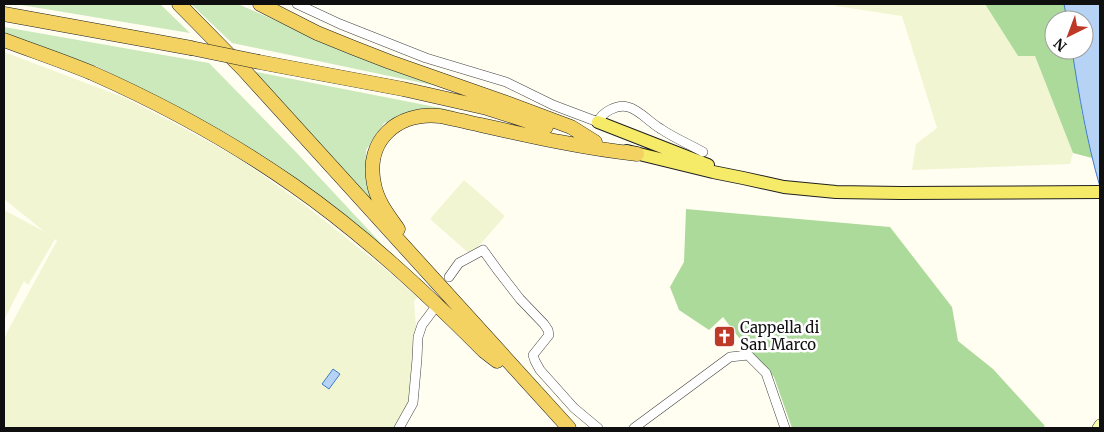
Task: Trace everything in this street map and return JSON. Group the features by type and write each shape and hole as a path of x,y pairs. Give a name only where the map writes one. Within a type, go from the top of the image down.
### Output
{"highway":[{"path":"171,4 346,193 558,428"},
{"path":"179,4 242,69 569,428"},
{"path":"260,4 317,33 571,127 595,142"},
{"path":"4,14 105,31 403,89 487,108 595,142"},
{"path":"4,40 91,72 136,93 186,118 245,153 317,203 375,249 411,280 484,351 497,361"},
{"path":"495,347 460,299 402,234 384,209 374,186 372,174 375,151 384,136 406,119 430,115 612,152 637,154"}],"main road":[{"path":"598,122 743,178"},
{"path":"595,142 637,154 743,178 784,186 836,192 1100,192"}],"street":[{"path":"297,4 340,24 426,58 506,82 553,105 598,122 600,116 612,109 628,107 636,110 663,130 703,152"},
{"path":"449,277 459,263 483,250 520,299 548,330 548,335 533,355 540,370 574,408 598,428"},
{"path":"399,428 413,403 418,337 422,325 434,309"},
{"path":"634,428 730,357 748,355 766,372 785,428"}],"green space":[{"path":"15,4 160,4 190,33"},
{"path":"191,4 238,4 324,42 432,85 232,43"},
{"path":"835,4 985,4 1018,56 1035,56 1073,153 1070,164 912,170 916,144 937,128 902,16 836,6"},
{"path":"985,4 1064,4 1065,10 1044,10 1044,60 1074,60 1082,113 1092,158 1073,153 1035,56 1018,56"},
{"path":"4,27 209,63 294,150 391,254 342,213 229,135 96,66 4,36"},
{"path":"4,52 123,97 240,159 306,206 384,268 417,297 414,302 416,326 410,408 397,428 4,428 4,340 57,241 55,239 28,285 24,281 4,320 4,210 45,232 4,199"},
{"path":"252,71 456,111 421,109 384,123 366,150 368,179 377,207"},
{"path":"464,180 505,216 471,255 430,219"},
{"path":"686,209 890,227 952,307 958,341 993,369 1045,426 1042,428 792,428 774,377 746,347 723,317 709,330 679,310 670,287 684,262"}],"water":[{"path":"1064,4 1100,4 1100,187 1091,153 1074,60 1094,60 1094,10 1065,10"},
{"path":"333,369 340,374 329,389 322,384"}],"place":[{"name":"Cappella di San Marco","path":"724,336"}]}
